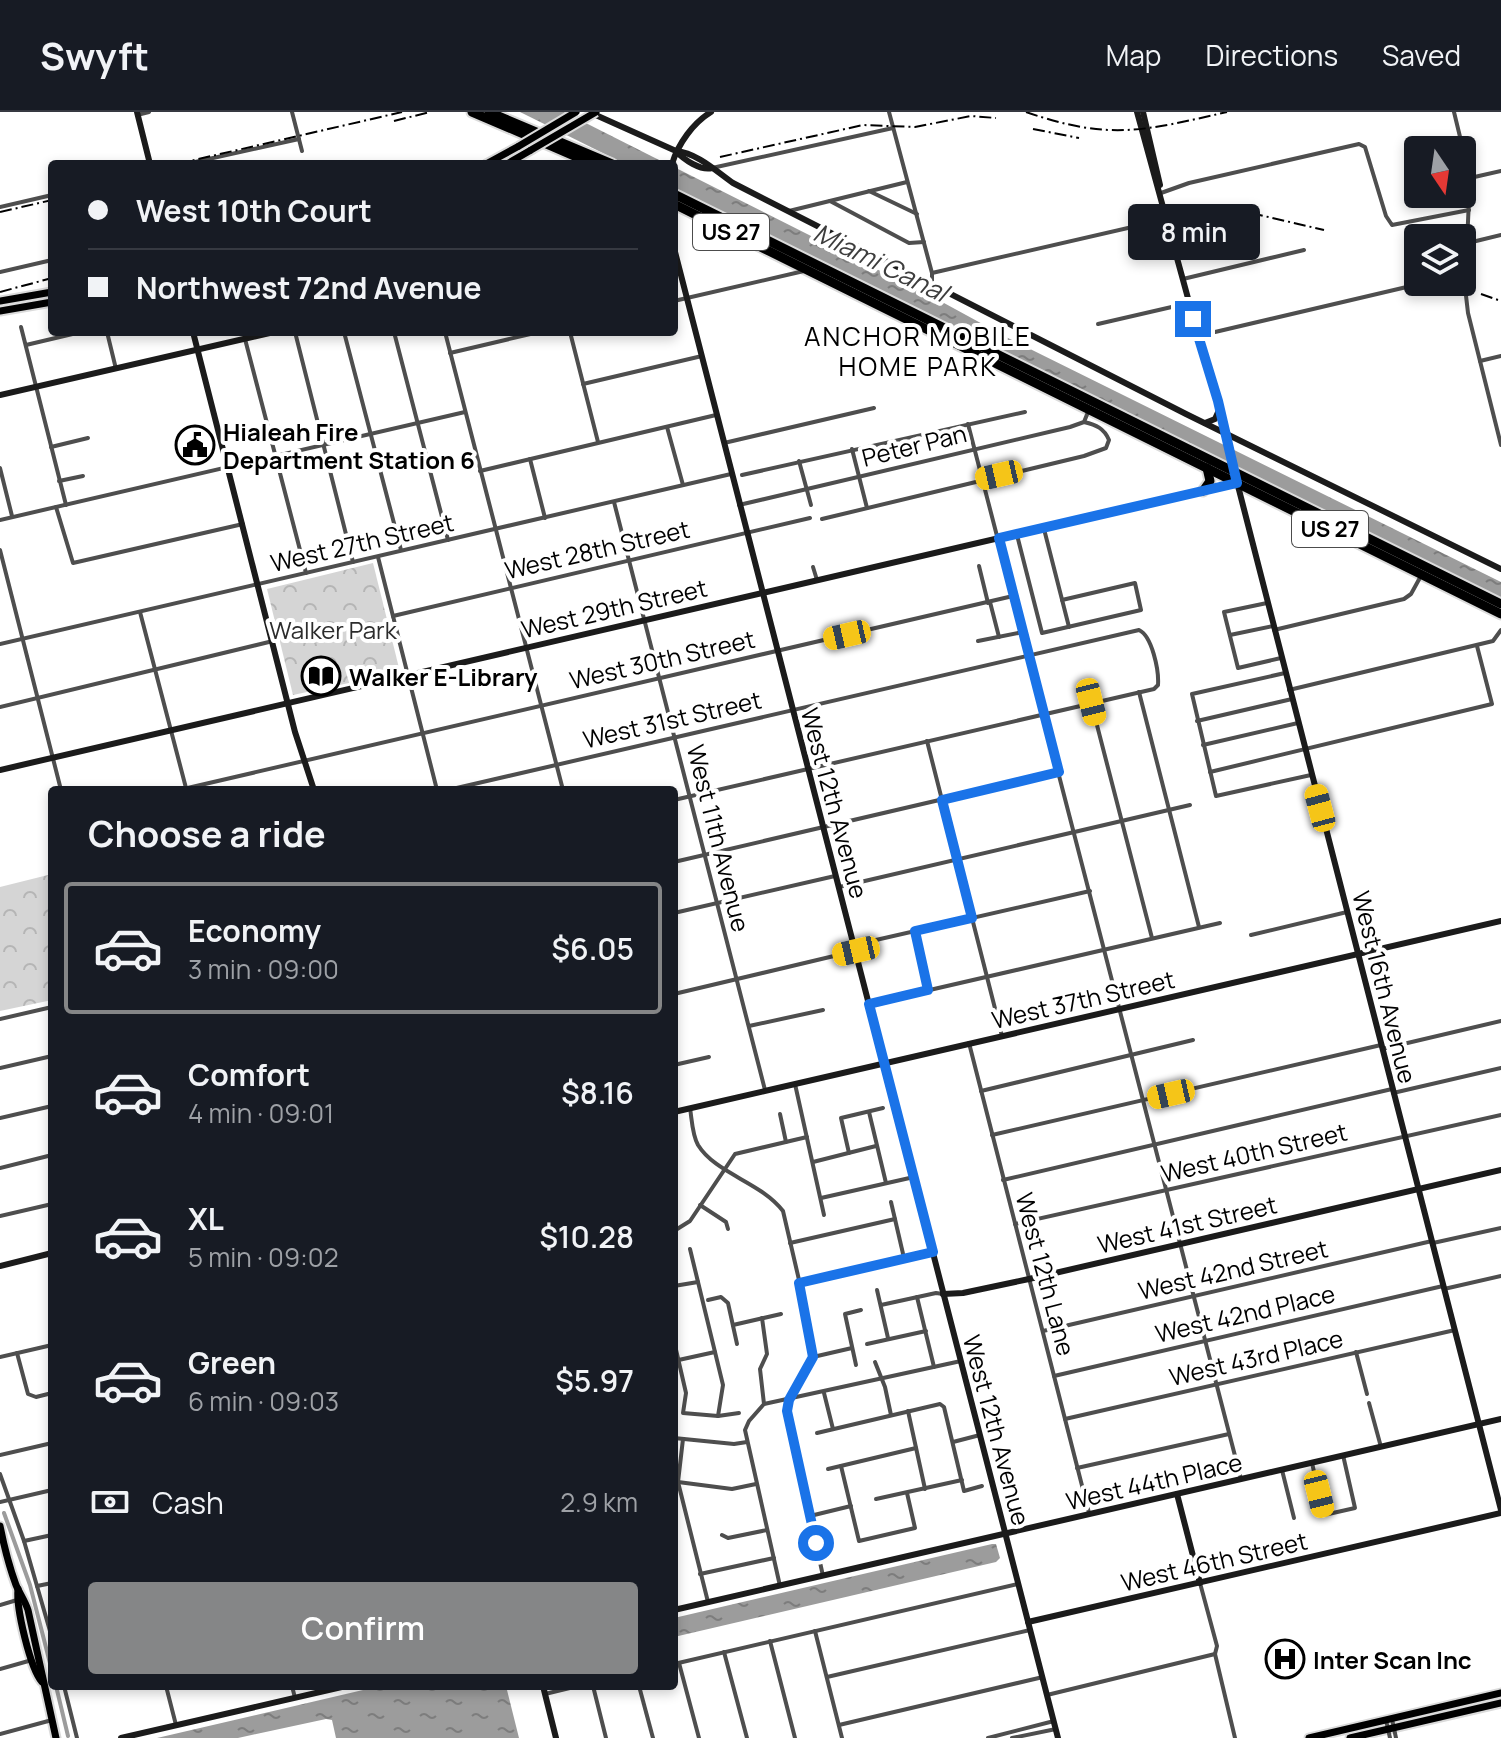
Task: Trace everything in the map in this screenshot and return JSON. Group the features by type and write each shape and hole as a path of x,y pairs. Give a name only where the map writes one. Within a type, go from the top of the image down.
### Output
{"highway":[{"path":"472,112 584,160"},
{"path":"489,112 603,160"},
{"name":"US 27","path":"678,196 1235,474 1501,614"},
{"name":"US 27","path":"678,206 1207,468 1235,474"},
{"path":"788,275 791,268 789,261"},
{"path":"808,270 828,271"},
{"path":"1203,491 1210,481 1207,468"},
{"name":"US 27","path":"1424,571 1501,604"}],"main road":[{"path":"493,160 576,112"},
{"path":"514,160 596,112"},
{"path":"0,301 48,293"},
{"path":"0,311 48,303"},
{"path":"0,1526 0,1540 28,1610 44,1674 42,1682"},
{"path":"18,1589 17,1600 32,1660 36,1675 42,1682 56,1738"},
{"path":"1309,1738 1391,1729 1501,1693"},
{"path":"1350,1738 1501,1703"}],"street":[{"path":"149,112 137,113 149,160"},
{"path":"292,112 302,151"},
{"path":"589,112 674,158"},
{"path":"674,158 693,127 711,112"},
{"path":"889,112 932,273 932,283"},
{"path":"1137,112 1161,193"},
{"path":"1143,112 1161,193"},
{"path":"1454,112 1460,136"},
{"path":"712,168 893,128"},
{"path":"204,160 299,139"},
{"path":"1161,193 1185,184 1359,144 1365,147 1386,216 1392,225 1469,210 1469,224"},
{"path":"674,158 686,153 789,211 1239,442 1501,569"},
{"path":"722,175 723,166"},
{"path":"1476,177 1501,171"},
{"path":"789,211 908,182"},
{"path":"869,191 917,214"},
{"name":"West 16th Avenue","path":"1161,193 1220,408 1289,690 1501,1512"},
{"path":"0,207 48,196"},
{"path":"830,201 909,243 924,242"},
{"path":"932,273 1168,219"},
{"path":"1476,241 1501,235"},
{"path":"1183,279 1304,250"},
{"path":"0,272 48,261"},
{"name":"West 12th Avenue","path":"678,263 1058,1738"},
{"path":"678,300 808,270"},
{"path":"1198,336 1404,288"},
{"path":"1465,296 1501,445"},
{"path":"1098,324 1189,303"},
{"path":"21,327 66,505"},
{"path":"26,345 64,336"},
{"path":"108,336 116,369"},
{"path":"194,336 311,786"},
{"path":"0,395 252,336"},
{"path":"296,336 353,563"},
{"path":"345,336 401,552"},
{"path":"395,336 448,540"},
{"path":"446,336 562,786"},
{"path":"450,353 522,336"},
{"path":"571,336 599,443"},
{"path":"245,339 306,574"},
{"path":"583,384 702,356"},
{"path":"1479,362 1501,356"},
{"path":"724,443 874,408"},
{"path":"1205,423 1215,419 1220,408"},
{"path":"822,519 1102,450 1108,445 1107,435 1099,426 1084,422 1089,410"},
{"path":"0,520 465,412"},
{"path":"742,475 1025,412"},
{"path":"480,471 716,415"},
{"name":"Peter Pan","path":"739,505 1084,422"},
{"path":"968,424 1241,1479"},
{"path":"667,427 683,485"},
{"path":"51,447 88,438"},
{"path":"1229,448 1239,442"},
{"path":"852,449 867,508"},
{"path":"530,459 545,518"},
{"path":"799,461 811,505"},
{"path":"0,468 12,517"},
{"name":"West 27th Street","path":"0,644 731,474"},
{"name":"West 29th Street","path":"0,770 1203,491 1235,474"},
{"path":"59,481 83,476"},
{"name":"West 11th Avenue","path":"614,502 765,1090"},
{"path":"56,507 73,563 243,524"},
{"name":"West 28th Street","path":"393,616 810,518"},
{"path":"1044,527 1069,627"},
{"path":"1017,533 1042,633 1141,610 1135,583 1062,600"},
{"path":"0,550 60,786"},
{"path":"378,557 436,786"},
{"path":"979,566 999,637"},
{"path":"813,567 817,581"},
{"path":"1230,635 1404,599 1411,594 1424,571"},
{"path":"0,582 8,580"},
{"name":"West 30th Street","path":"199,786 1013,596"},
{"path":"1267,603 1224,612 1238,668 1281,658"},
{"path":"140,612 185,786"},
{"name":"West 31st Street","path":"465,786 1139,630 1146,634 1159,678 1158,685 1139,692"},
{"path":"1289,690 1477,646 1493,641 1501,630"},
{"path":"978,641 1023,632"},
{"path":"0,707 273,641"},
{"path":"1210,772 1492,704 1477,646"},
{"path":"1285,673 1192,694 1203,745 1216,796 1311,775"},
{"path":"678,799 1139,692 1199,927"},
{"path":"1197,721 1292,699"},
{"path":"1091,702 1152,938"},
{"path":"1203,745 1298,723"},
{"path":"927,741 1002,1036"},
{"path":"678,861 1059,772"},
{"path":"839,887 1190,805"},
{"path":"678,912 836,876"},
{"path":"678,993 915,931 1090,891"},
{"path":"1251,935 1347,912"},
{"name":"West 37th Street","path":"678,1111 1501,921"},
{"path":"869,1004 1220,923"},
{"path":"915,931 928,990"},
{"path":"0,1019 48,1008"},
{"path":"749,1026 823,1010"},
{"path":"992,1135 1501,1021"},
{"path":"981,1091 1193,1040"},
{"name":"West 12th Lane","path":"969,1043 1090,1514"},
{"path":"0,1068 48,1057"},
{"path":"678,1064 709,1057"},
{"path":"1003,1180 1501,1068"},
{"path":"794,1083 824,1215"},
{"path":"0,1118 48,1107"},
{"path":"690,1108 692,1127 699,1146 724,1167 773,1198 783,1211 813,1357 789,1400 787,1411 823,1576"},
{"path":"849,1153 841,1118 883,1108"},
{"path":"869,1112 886,1183"},
{"path":"780,1114 786,1142"},
{"name":"West 40th Street","path":"1015,1224 1501,1115"},
{"path":"678,1229 690,1221 735,1154 807,1137"},
{"path":"813,1162 877,1146"},
{"path":"0,1168 48,1156"},
{"name":"West 41st Street","path":"881,1305 1029,1279 1501,1170"},
{"path":"821,1198 914,1177"},
{"path":"891,1202 904,1259"},
{"path":"0,1216 48,1205"},
{"path":"700,1205 726,1222 728,1229"},
{"path":"790,1243 895,1219"},
{"name":"West 42nd Street","path":"1043,1331 1501,1228"},
{"path":"690,1249 723,1385 718,1416"},
{"path":"799,1283 933,1252"},
{"path":"0,1266 48,1254"},
{"name":"West 42nd Place","path":"1054,1376 1501,1276"},
{"path":"678,1285 698,1282"},
{"path":"877,1290 889,1339"},
{"path":"708,1300 721,1297 728,1303 737,1344"},
{"path":"917,1297 934,1367"},
{"path":"856,1365 845,1314 861,1310"},
{"path":"733,1325 781,1314"},
{"path":"762,1318 767,1354 760,1369 764,1404"},
{"name":"West 43rd Place","path":"1065,1419 1455,1330"},
{"path":"867,1344 926,1331"},
{"path":"0,1357 48,1346"},
{"path":"813,1357 852,1348"},
{"path":"678,1361 715,1352"},
{"path":"1356,1352 1367,1394"},
{"path":"17,1353 28,1394 36,1397 48,1394"},
{"path":"780,1586 747,1442 745,1430 749,1421 764,1404 961,1361"},
{"path":"875,1362 891,1415"},
{"path":"678,1367 686,1393 683,1413 718,1416 739,1413"},
{"path":"824,1393 833,1429"},
{"path":"1369,1403 1381,1447"},
{"path":"817,1433 940,1404 944,1407 964,1491 982,1486"},
{"path":"908,1411 925,1489"},
{"name":"West 44th Place","path":"678,1609 1501,1419"},
{"path":"1077,1468 1229,1434"},
{"path":"953,1442 980,1435"},
{"path":"678,1438 734,1444 747,1442"},
{"path":"683,1439 678,1482 708,1602"},
{"path":"0,1455 48,1444"},
{"path":"828,1469 916,1448"},
{"path":"1312,1463 1324,1515 1355,1508 1343,1455"},
{"path":"841,1466 859,1541 915,1528 907,1493"},
{"path":"1282,1470 1294,1518"},
{"path":"0,1474 48,1621"},
{"path":"876,1499 962,1480"},
{"path":"678,1482 732,1489 756,1484"},
{"path":"0,1502 48,1491"},
{"path":"1177,1494 1217,1646 1215,1654 1235,1738"},
{"path":"810,1516 851,1506"},
{"name":"West 46th Street","path":"827,1677 1200,1583 1501,1512"},
{"path":"722,1535 728,1538 767,1530"},
{"path":"24,1541 48,1536"},
{"path":"700,1574 774,1558"},
{"path":"37,1586 48,1584"},
{"path":"678,1663 1018,1584"},
{"path":"0,1605 17,1600"},
{"path":"815,1631 842,1738"},
{"path":"770,1641 795,1738"},
{"path":"724,1652 747,1738"},
{"path":"1047,1695 1215,1654"},
{"path":"0,1669 32,1660"},
{"path":"678,1670 699,1738"},
{"path":"839,1725 1043,1677"},
{"path":"65,1690 77,1738"},
{"path":"167,1690 176,1725"},
{"path":"293,1690 295,1698"},
{"path":"121,1738 329,1690"},
{"path":"544,1690 556,1738"},
{"path":"545,1694 562,1690"},
{"path":"594,1690 606,1738"},
{"path":"640,1690 653,1738"},
{"path":"0,1734 52,1720"},
{"path":"988,1738 1054,1721"},
{"path":"1012,1738 1056,1729"}],"green space":[{"name":"Walker Park","path":"373,563 400,672 293,695 267,589"},
{"path":"48,875 48,1001 0,1011 0,887"}],"water":[{"path":"520,112 564,112 659,160 617,160"},
{"path":"678,169 1010,339 1501,582 1501,600 678,190"},
{"path":"992,1544 996,1544 1000,1558 996,1562 678,1636 678,1617"},
{"path":"363,1690 507,1690 519,1738 336,1738 332,1720 326,1719 238,1738 157,1738"}],"waterway":[{"path":"4,1513 30,1585 48,1655"},
{"path":"57,1690 68,1736"}],"railway":[{"path":"194,160 402,112"},
{"path":"394,121 430,112"},
{"path":"1026,112 1104,130 1149,128 1227,112"},
{"path":"720,157 863,125 915,127 971,116 996,118"},
{"path":"1033,129 1079,138"},
{"path":"0,212 48,201"},
{"path":"1251,213 1324,230"},
{"path":"0,292 48,279"},
{"path":"1481,294 1501,301"}],"place":[{"name":"Hialeah Fire Department Station 6","path":"195,445"},
{"name":"Walker E-Library","path":"321,676"},
{"name":"Inter Scan Inc","path":"1285,1659"}],"district":[{"name":"ANCHOR MOBILE HOME PARK","path":"918,351"}],"route":[{"path":"816,1543 787,1411 789,1400 813,1357 799,1283 933,1252 869,1004 928,990 915,931 972,918 942,800 1059,772 999,538 1237,483 1218,401 1193,319"}],"water label":[{"name":"Miami Canal","path":"881,262"}]}
